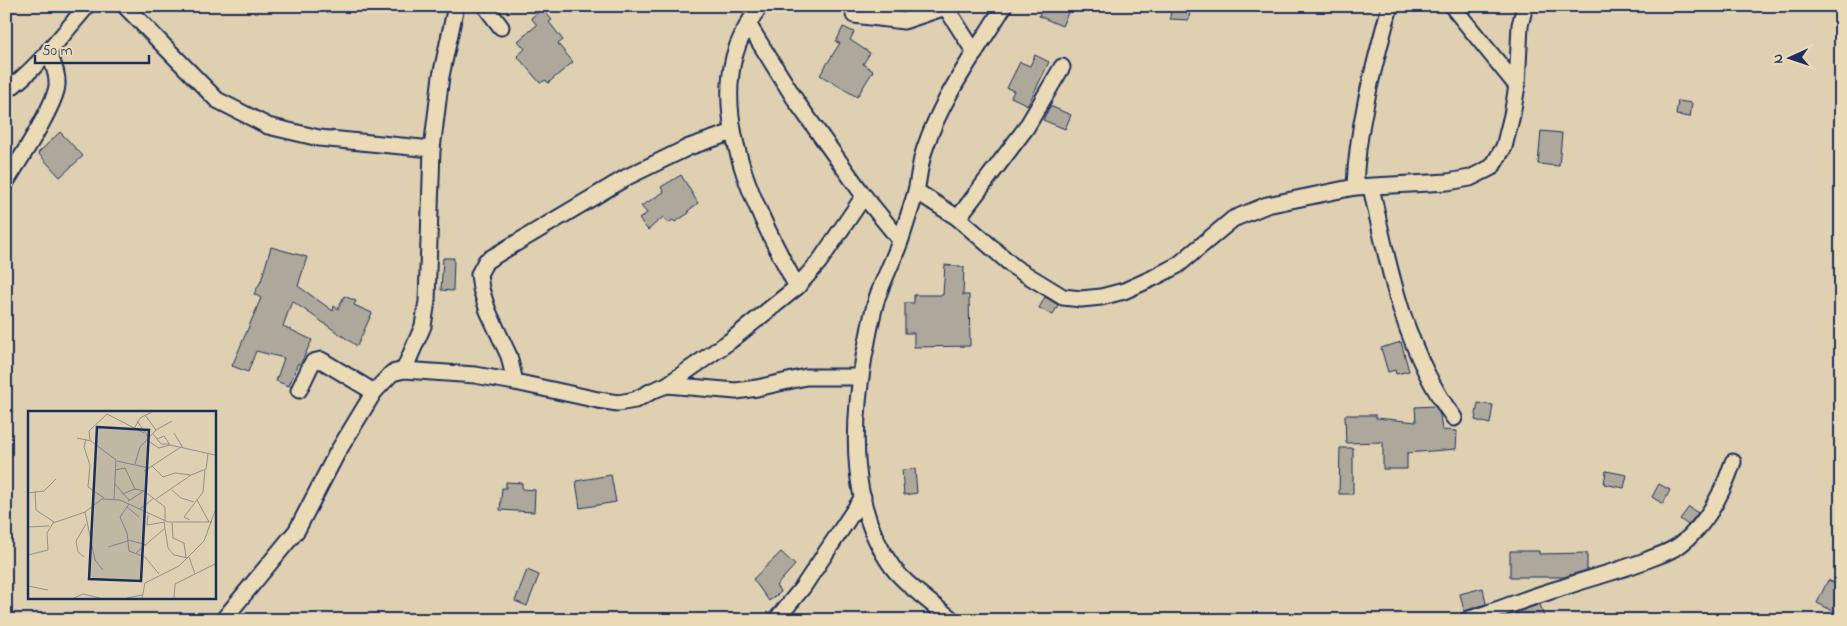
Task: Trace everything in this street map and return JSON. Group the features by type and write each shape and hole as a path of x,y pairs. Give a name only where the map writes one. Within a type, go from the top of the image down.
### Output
{"street":[{"path":"6,92 48,51 87,6"},
{"path":"404,370 423,326 428,301 432,149 441,76 456,6"},
{"path":"485,6 501,27"},
{"path":"760,6 748,24 734,56 731,86 732,132 751,194 768,233 797,287"},
{"path":"953,620 894,570 879,546 867,519 857,454 856,430 861,377 868,335 877,299 900,240 916,191 924,149 941,107 1004,6"},
{"path":"1355,188 1359,136 1390,6"},
{"path":"1452,6 1517,86"},
{"path":"916,191 958,218 1014,267 1063,297 1081,299 1101,297 1124,291 1154,278 1178,264 1233,219 1267,205 1355,188 1448,182 1470,178 1492,167 1504,147 1512,115 1517,86 1520,25 1525,6"},
{"path":"128,7 217,100 268,126 319,138 432,149"},
{"path":"854,14 904,21 946,7 975,53"},
{"path":"748,24 798,104 864,196 900,240"},
{"path":"6,182 51,105 57,87 57,74 48,51"},
{"path":"958,218 1026,128 1062,67"},
{"path":"515,382 509,356 488,311 481,290 479,274 486,262 627,177 689,148 732,132"},
{"path":"1371,187 1384,248 1401,307 1415,346 1429,378 1454,418"},
{"path":"223,620 297,530 337,453 374,392 392,373 404,370 446,372 515,382 618,403 635,400 667,385 730,341 797,287 819,262 864,196"},
{"path":"299,390 310,365 321,360 374,392"},
{"path":"667,385 736,391 806,377 861,377"},
{"path":"1467,620 1539,594 1616,572 1673,550 1690,537 1708,514 1723,488 1733,462"},
{"path":"776,620 803,587 863,497"}],"building":[{"path":"1043,6 1071,6 1062,26 1039,16"},
{"path":"1171,6 1190,6 1189,20 1170,19"},
{"path":"542,9 552,20 549,22 563,40 558,44 573,62 548,83 546,80 540,83 517,56 525,49 518,41 537,25 531,18"},
{"path":"843,27 854,32 850,40 870,53 863,64 873,71 857,97 820,75 840,43 836,42"},
{"path":"1035,55 1049,62 1028,105 1011,97 1014,91 1007,88 1020,62 1030,66"},
{"path":"1678,101 1692,103 1690,117 1676,115"},
{"path":"1050,106 1071,115 1065,129 1043,120"},
{"path":"1541,131 1562,133 1559,166 1538,164"},
{"path":"60,132 83,156 60,177 38,153"},
{"path":"681,175 698,203 688,211 689,213 675,222 673,220 668,223 663,217 648,230 639,219 647,213 641,206 664,192 661,187"},
{"path":"271,247 307,257 298,286 333,311 334,306 338,309 344,296 356,301 354,305 372,313 357,346 292,301 283,326 312,340 300,365 298,363 289,386 276,381 284,358 256,351 248,372 232,366 261,298 254,294 261,281"},
{"path":"443,258 454,258 453,291 441,290"},
{"path":"945,265 964,267 963,295 969,295 970,346 914,347 914,333 905,333 905,303 914,303 914,295 943,295"},
{"path":"1045,297 1058,305 1053,315 1039,308"},
{"path":"1401,342 1409,371 1396,374 1395,370 1388,372 1381,348"},
{"path":"1478,403 1493,405 1490,424 1475,420"},
{"path":"1435,406 1440,415 1442,430 1457,431 1456,449 1407,453 1407,469 1383,469 1383,442 1346,443 1345,415 1376,415 1376,418 1416,422 1415,407"},
{"path":"1340,448 1353,448 1353,494 1339,494"},
{"path":"915,469 917,493 904,495 902,470"},
{"path":"1606,471 1627,475 1624,488 1604,484"},
{"path":"611,475 616,502 580,508 576,481"},
{"path":"506,482 522,483 522,489 535,490 534,512 500,510 502,488 506,488"},
{"path":"1659,484 1670,490 1663,504 1652,497"},
{"path":"1689,507 1698,513 1688,525 1680,519"},
{"path":"1510,551 1539,551 1539,554 1587,553 1587,570 1564,577 1510,577"},
{"path":"781,552 795,565 776,586 781,592 769,601 753,579"},
{"path":"527,570 539,575 527,606 515,601"},
{"path":"1828,580 1841,586 1841,615 1817,603"},
{"path":"1483,588 1486,604 1464,611 1460,594"},
{"path":"1540,604 1545,620 1497,620 1529,608"}]}
